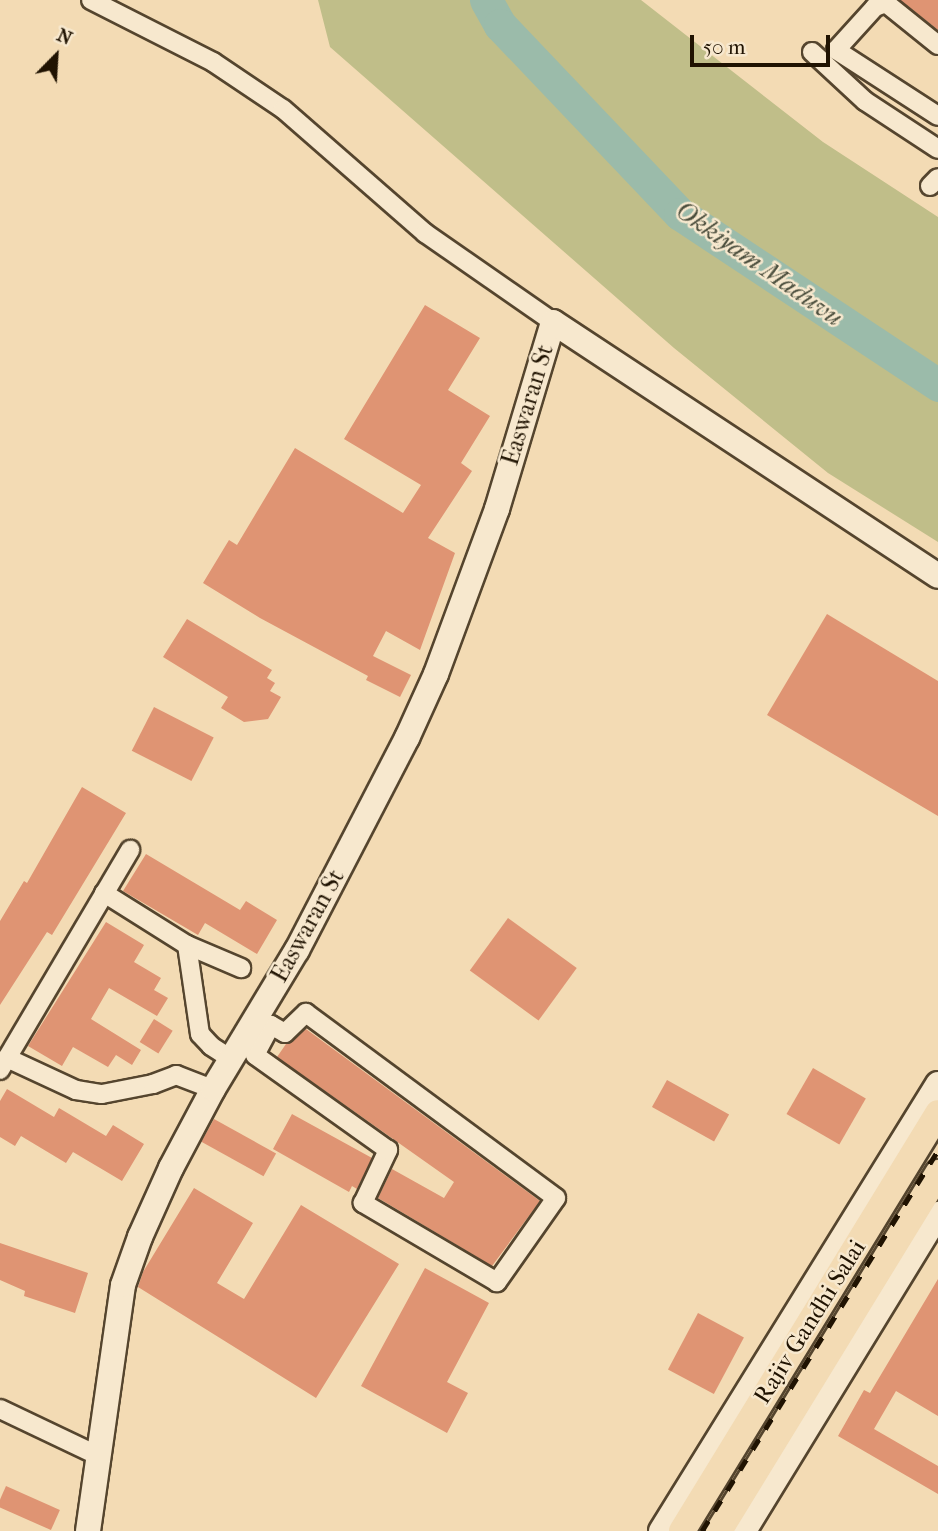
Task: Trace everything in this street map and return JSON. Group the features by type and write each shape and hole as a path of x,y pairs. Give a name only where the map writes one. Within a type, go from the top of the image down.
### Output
{"main road":[{"name":"Rajiv Gandhi Salai","path":"682,1531 938,1113"},
{"name":"Rajiv Gandhi Salai","path":"719,1531 938,1173"}],"street":[{"path":"91,0 213,62 283,109 425,233 553,322 938,576"},
{"path":"938,45 886,3 875,7 836,50 938,116"},
{"path":"812,52 865,101 938,149"},
{"name":"Easwaran St","path":"88,1531 123,1286 171,1168 212,1089 231,1059 252,1042 391,771 436,674 497,509 553,322"},
{"path":"130,850 3,1064 76,1090 102,1094 153,1084 176,1075 212,1089"},
{"path":"104,893 187,945 240,968"},
{"path":"187,945 200,1034 211,1046 231,1059"},
{"path":"306,1013 556,1198 497,1282 363,1203 388,1150 256,1055 252,1042 271,1025 285,1033 306,1013"},
{"path":"661,1531 938,1084"},
{"path":"744,1531 938,1214"},
{"path":"0,1409 99,1456"}],"shaded area":[{"path":"318,0 641,0 823,142 938,217 938,542 828,473 674,348 330,47"}],"building":[{"path":"900,0 938,0 938,30"},
{"path":"425,305 480,338 448,390 490,416 461,463 472,471 428,538 455,553 420,650 386,631 373,656 411,675 400,697 366,680 368,676 260,618 203,583 229,540 237,545 295,448 403,513 421,485 344,439"},
{"path":"827,614 938,681 938,816 767,715"},
{"path":"187,619 272,670 267,678 275,683 270,691 281,697 268,719 244,722 221,708 228,697 163,657"},
{"path":"154,707 214,737 191,781 132,751"},
{"path":"82,787 126,813 52,935 47,932 0,1005 0,921 24,881 27,883"},
{"path":"146,854 240,910 246,901 277,920 257,954 205,923 198,935 123,891"},
{"path":"508,918 577,968 539,1021 470,971"},
{"path":"106,922 144,945 134,962 161,978 154,990 168,998 157,1016 109,988 91,1019 141,1050 132,1065 116,1055 108,1067 73,1047 62,1066 28,1046"},
{"path":"154,1019 173,1031 158,1054 140,1042"},
{"path":"306,1029 540,1201 492,1266 378,1198 392,1169 444,1198 454,1182 277,1057 286,1044"},
{"path":"813,1068 866,1098 839,1144 786,1114"},
{"path":"667,1080 729,1114 714,1142 652,1107"},
{"path":"7,1089 54,1117 59,1108 106,1136 113,1125 144,1144 122,1181 73,1152 66,1163 21,1136 15,1146 0,1137 0,1101"},
{"path":"292,1114 372,1158 357,1189 352,1186 349,1192 273,1149"},
{"path":"214,1119 276,1153 263,1176 201,1142"},
{"path":"194,1188 253,1223 217,1283 244,1299 301,1205 399,1264 316,1398 138,1287 143,1272"},
{"path":"0,1243 88,1273 75,1313 24,1296 25,1291 0,1280"},
{"path":"425,1268 489,1303 447,1382 468,1393 447,1433 361,1386"},
{"path":"938,1279 938,1416 896,1391 874,1429 938,1466 938,1494 838,1436 864,1390 870,1393"},
{"path":"698,1313 744,1337 714,1394 668,1370"},
{"path":"6,1486 60,1510 51,1530 0,1507 0,1499"}],"waterway":[{"name":"Okkiyam Maduvu","path":"486,0 500,25 680,214 938,385"}],"railway":[{"path":"702,1531 938,1151"}]}
